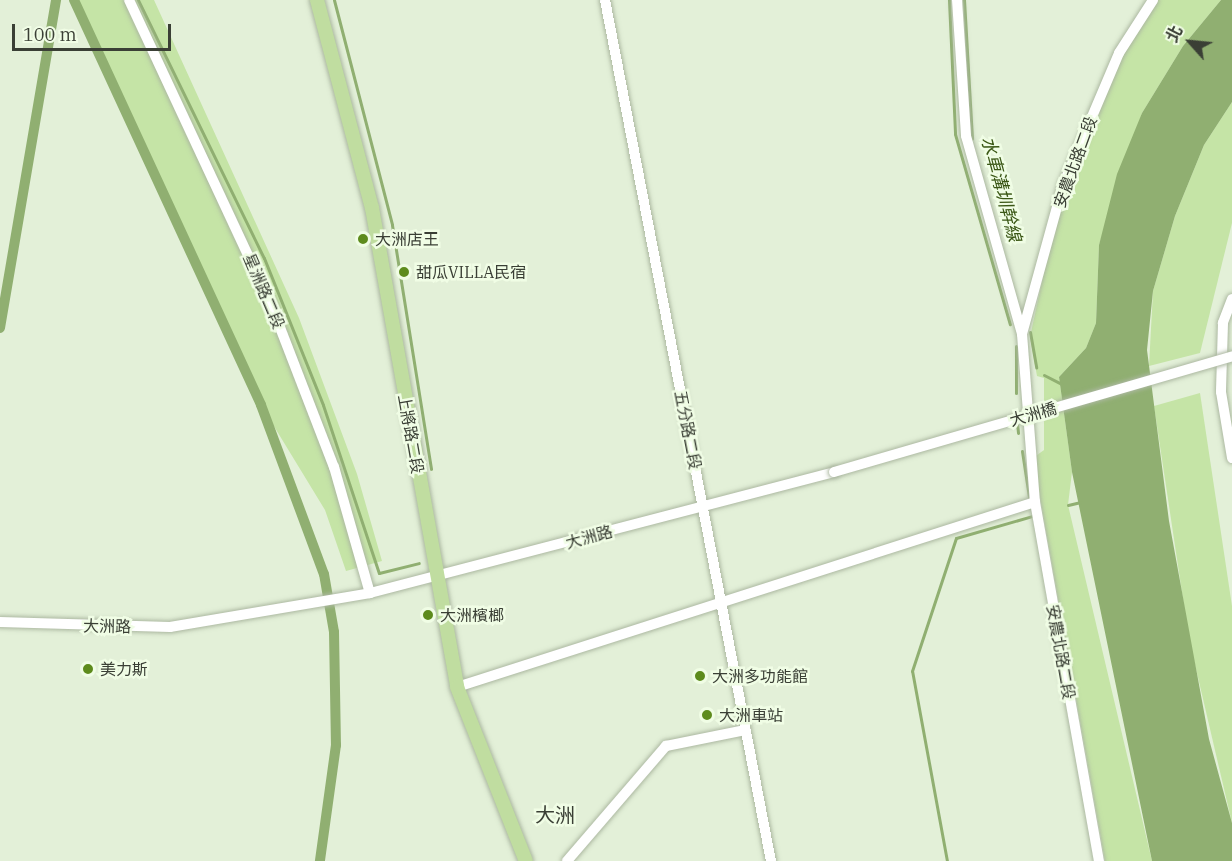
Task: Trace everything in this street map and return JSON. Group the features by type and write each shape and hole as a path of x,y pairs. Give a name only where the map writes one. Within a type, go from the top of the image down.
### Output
{"main road":[{"name":"上將路二段","path":"317,0 372,208 435,579 458,687 526,861"}],"street":[{"name":"星洲路二段","path":"129,0 271,304 334,467 370,593"},
{"name":"五分路二段","path":"605,0 771,861"},
{"path":"957,0 966,136 1022,334"},
{"name":"安農北路二段","path":"1099,861 1035,502 1027,443 1022,334 1063,185 1119,53 1153,0"},
{"path":"1232,299 1223,323 1221,392 1232,458"},
{"name":"大洲橋","path":"834,472 1232,356"},
{"name":"大洲路","path":"0,622 170,627 343,598 435,579 834,472"},
{"path":"458,687 721,607 1035,502"},
{"path":"567,861 666,746 745,730"}],"shaded area":[{"path":"74,0 154,0 299,318 357,474 382,561 346,571 325,510 261,405"},
{"path":"1153,0 1221,0 1183,46 1142,113 1099,245 1096,323 1086,348 1059,377 1072,472 1068,505 1152,861 1105,861 1033,458 1044,450 1044,378 1037,376 1030,337 1063,185 1095,105"},
{"path":"1221,0 1232,0 1232,102 1204,145 1175,216 1153,291 1147,350 1169,521 1209,739 1232,823 1232,861 1152,861 1072,472 1059,377 1086,348 1096,323 1099,245 1117,174 1142,113 1183,46"},
{"path":"1232,102 1232,223 1200,353 1149,366 1153,291 1175,216 1204,145"},
{"path":"1200,393 1232,606 1232,823 1189,639 1154,406"}],"waterway":[{"path":"0,328 56,0"},
{"path":"74,0 261,405 324,574 334,632 336,745 320,861"},
{"path":"138,0 264,258 323,405 379,573 419,563"},
{"path":"334,0 392,225 431,469"},
{"path":"949,0 955,134 1010,324"},
{"name":"水車溝圳幹線","path":"964,0 972,139"},
{"name":"水車溝圳幹線","path":"1030,332 1036,367"},
{"path":"1016,346 1016,393"},
{"name":"水車溝圳幹線","path":"1044,375 1062,384"},
{"path":"1017,423 1018,433"},
{"path":"1022,451 1029,497"},
{"path":"1068,505 1081,502"},
{"path":"947,861 912,671 956,538 1032,516"}],"place":[{"name":"大洲店王","path":"363,239"},
{"name":"甜瓜VILLA民宿","path":"404,272"},
{"name":"大洲檳榔","path":"428,615"},
{"name":"美力斯","path":"88,669"},
{"name":"大洲多功能館","path":"700,676"},
{"name":"大洲車站","path":"707,715"}],"district":[{"name":"大洲","path":"555,814"}]}
